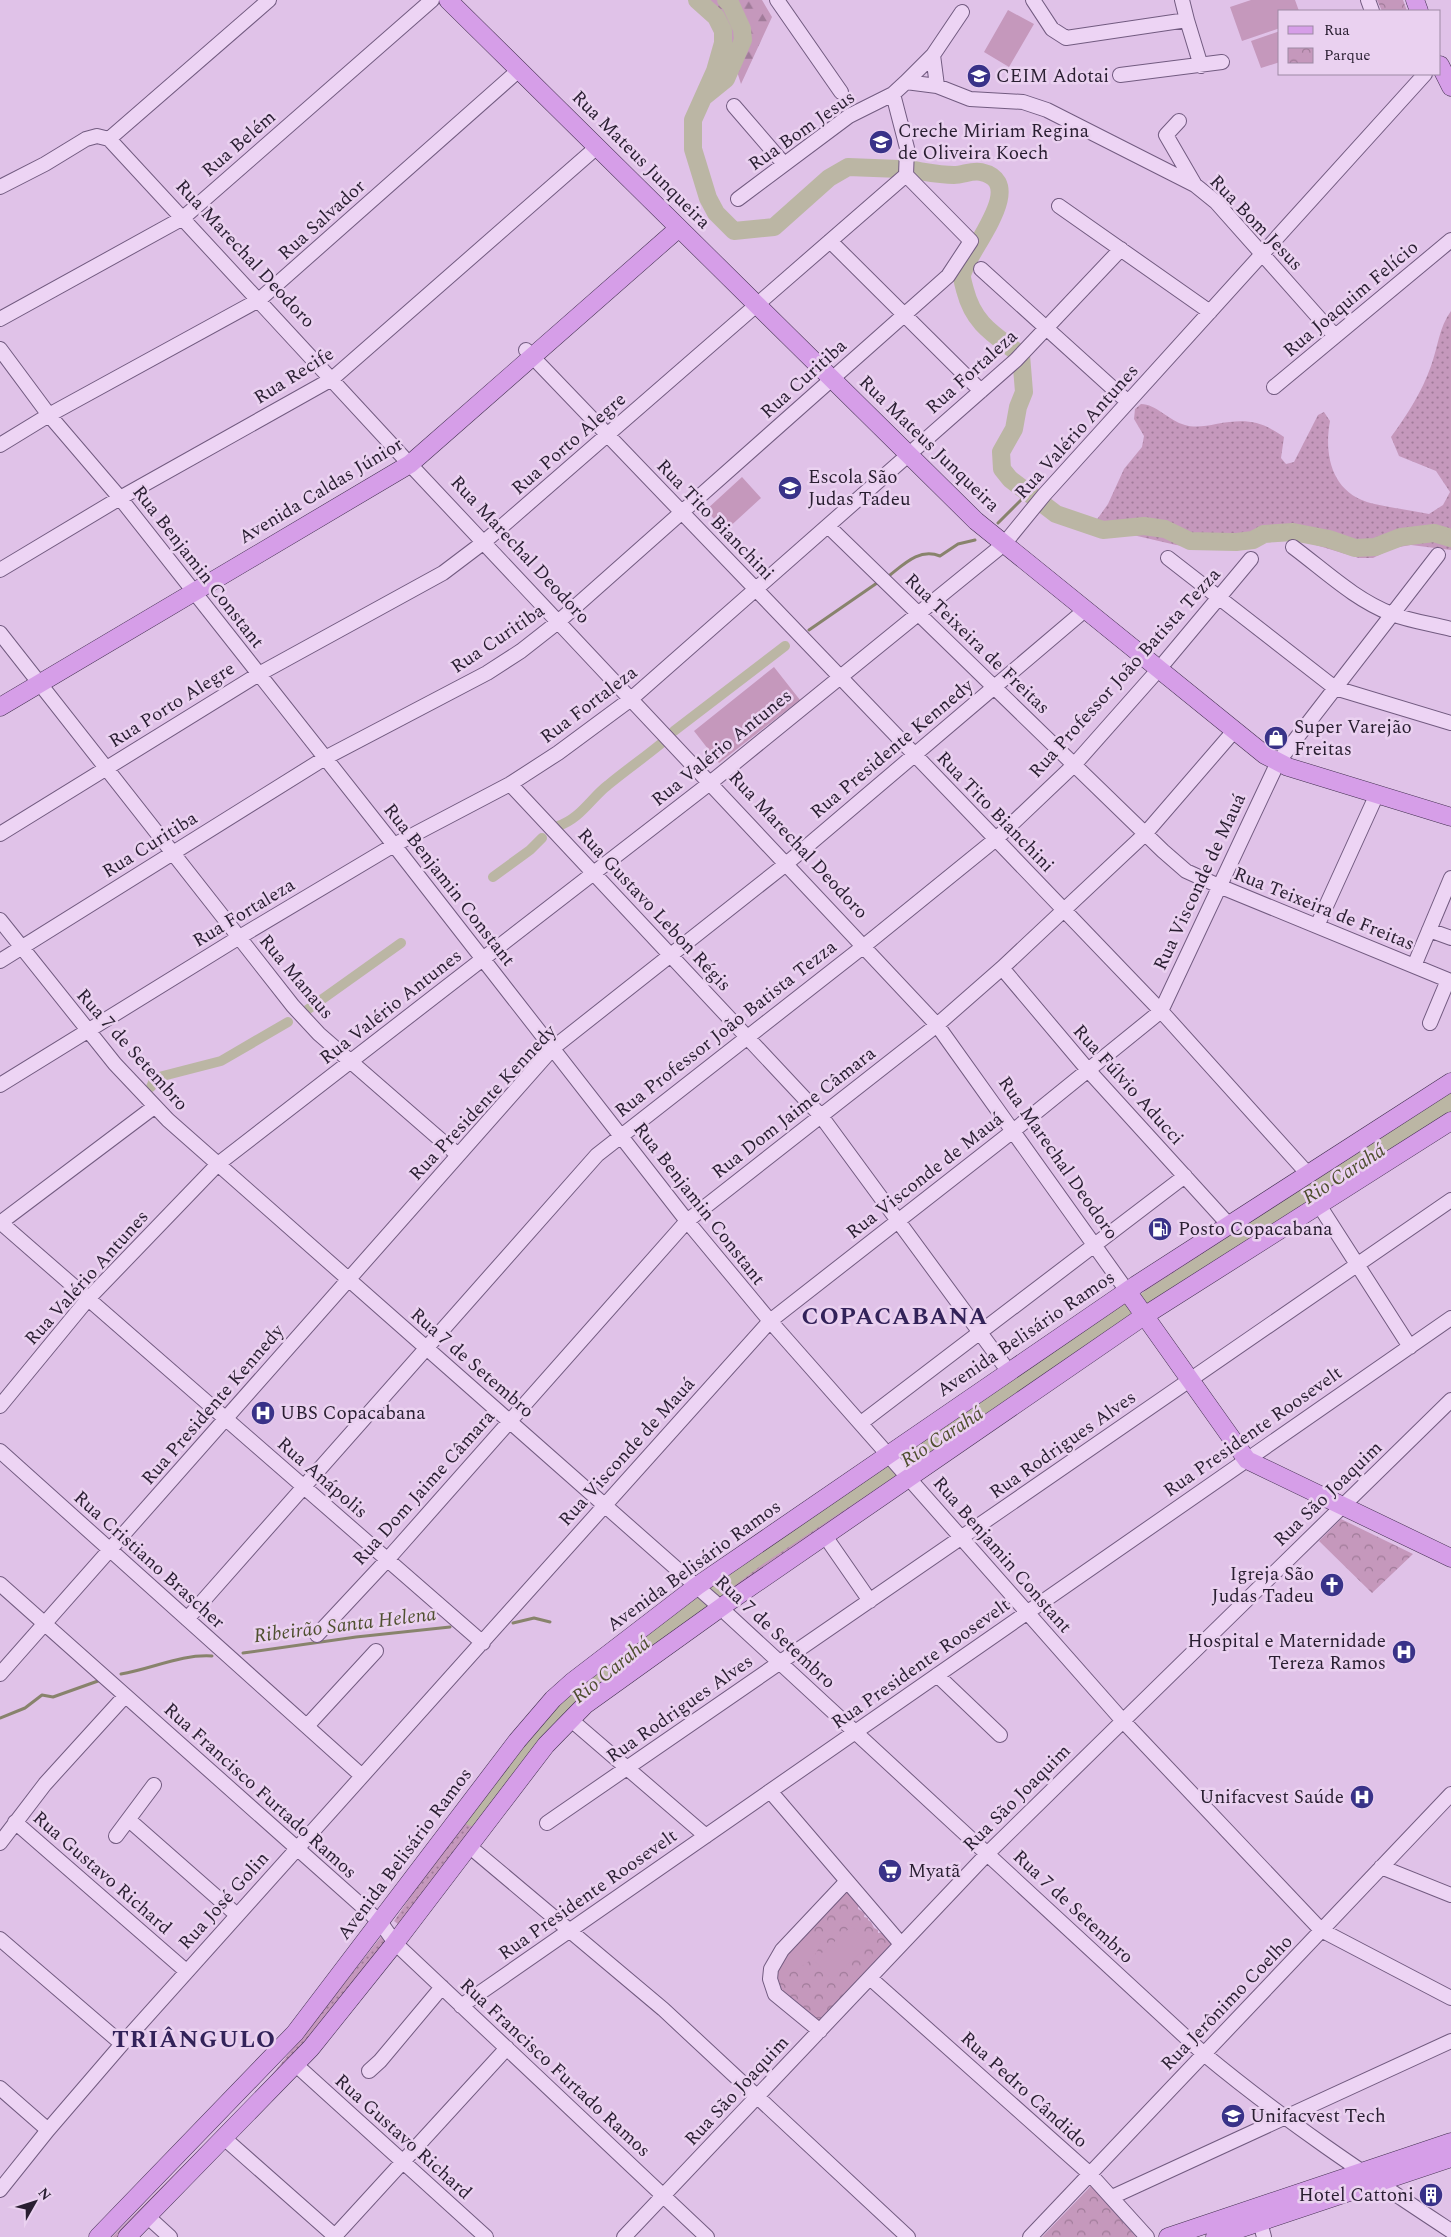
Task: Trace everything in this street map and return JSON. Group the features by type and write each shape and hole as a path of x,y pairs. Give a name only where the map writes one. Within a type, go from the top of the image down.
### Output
{"main road":[{"name":"Rua Mateus Junqueira","path":"448,0 976,521 1085,610 1234,731 1278,762 1451,817"},
{"path":"1441,68 1451,87"},
{"name":"Avenida Caldas Júnior","path":"0,695 36,679 407,461 676,225"},
{"name":"Avenida Caldas Júnior","path":"0,707 36,679"},
{"name":"Avenida Belisário Ramos","path":"127,2237 295,2064 395,1944 546,1745 570,1719 610,1686 708,1596 890,1456 1009,1372 1229,1225 1451,1082"},
{"name":"Avenida Belisário Ramos","path":"98,2237 295,2033 517,1740 553,1699 572,1682 708,1596 825,1536 907,1475 1143,1314 1451,1121"},
{"name":"Rua Marechal Deodoro","path":"1129,1293 1247,1460 1451,1558"},
{"path":"1168,2237 1451,2142"},
{"path":"1215,2237 1262,2230 1377,2182 1451,2158"}],"street":[{"path":"0,188 86,139 97,136 109,139 269,0"},
{"name":"Rua Belém","path":"0,319 183,218 432,0"},
{"path":"777,0 841,92"},
{"path":"1033,0 1052,30 1066,38 1187,20"},
{"path":"1182,0 1201,66"},
{"path":"906,82 933,55 962,12"},
{"path":"933,55 937,86"},
{"path":"1120,74 1201,66 1222,62"},
{"name":"Rua Salvador","path":"0,444 49,414 259,300 519,70"},
{"name":"Rua Valério Antunes","path":"0,1406 88,1299 218,1164 710,783 1004,544 1033,508 1424,75"},
{"name":"Rua Bom Jesus","path":"738,199 850,116 893,94 906,82 937,86 970,99 1023,102 1034,105 1195,185 1216,202 1335,336"},
{"path":"893,94 908,148 906,175"},
{"path":"734,106 784,164"},
{"path":"1179,121 1166,135 1195,185"},
{"name":"Rua Marechal Deodoro","path":"109,139 407,461 938,1025 1129,1293"},
{"name":"Rua Recife","path":"0,570 120,498 332,379 597,147"},
{"name":"Rua Porto Alegre","path":"0,834 259,674 430,580 484,542 906,175"},
{"name":"Rua Curitiba","path":"0,960 325,758 487,672 521,651 558,622 948,276 971,241 906,175"},
{"path":"1059,206 1210,312"},
{"name":"Rua Joaquim Felício","path":"1274,387 1451,240"},
{"path":"830,241 981,391"},
{"name":"Rua Fortaleza","path":"0,1085 238,938 394,845 510,784 558,753 631,699 1020,356 1121,249"},
{"path":"981,269 1128,402"},
{"name":"Rua Benjamin Constant","path":"0,349 49,414 120,498 394,845 686,1221 770,1321 1122,1721 1322,1930 1451,1998"},
{"name":"Rua Tito Bianchini","path":"529,354 1161,1011 1308,1174"},
{"name":"Rua Teixeira de Freitas","path":"828,526 1144,834 1186,871 1448,980 1430,1023"},
{"path":"1294,547 1348,588 1392,614 1451,629"},
{"name":"Rua Visconde de Mauá","path":"483,1643 770,1321 1013,1131 1161,1011 1278,762 1438,555"},
{"path":"1168,558 1335,688 1451,722"},
{"name":"Rua Professor João Batista Tezza","path":"187,1619 578,1174 620,1135 864,946 996,839 1074,764 1159,669 1251,559"},
{"name":"Rua Presidente Kennedy","path":"0,1674 553,1048 786,864 1085,610"},
{"name":"Rua Manaus","path":"0,633 292,1006 350,1062 458,1155"},
{"name":"Rua Dom Jaime Câmara","path":"317,1635 387,1560 686,1221 938,1025 1002,968 1144,834 1234,731"},
{"name":"Rua Gustavo Lebon Régis","path":"510,784 821,1116 1009,1372"},
{"path":"1317,926 1377,794"},
{"path":"1414,966 1451,878"},
{"name":"Rua 7 de Setembro","path":"0,920 88,1031 154,1107 708,1596 1204,2054 1361,2172 1451,2231"},
{"path":"1429,930 1451,938"},
{"name":"Rua Fúlvio Aducci","path":"1002,968 1088,1070 1229,1225"},
{"path":"0,1223 154,1107"},
{"path":"861,1423 1185,1176"},
{"name":"Rua Rodrigues Alves","path":"547,1823 1451,1200"},
{"path":"1319,1205 1410,1346"},
{"name":"Rua Anápolis","path":"0,1223 483,1643"},
{"name":"Rua Presidente Roosevelt","path":"462,2006 1451,1318"},
{"name":"Rua São Joaquim","path":"624,2237 987,1854 1451,1400"},
{"name":"Rua Cristiano Brascher","path":"0,1452 362,1776"},
{"path":"825,1536 870,1600"},
{"name":"Rua Francisco Furtado Ramos","path":"0,1584 380,1922 395,1944 707,2237"},
{"name":"Rua José Golin","path":"0,2190 48,2130 186,1971 483,1643"},
{"path":"306,1726 376,1651"},
{"path":"937,1675 1000,1734"},
{"path":"0,1843 45,1784 125,1696"},
{"path":"570,1719 706,1836"},
{"path":"116,1836 154,1785"},
{"path":"770,1791 901,1944"},
{"name":"Rua Jerônimo Coelho","path":"1030,2237 1451,1794"},
{"path":"129,1820 237,1915"},
{"name":"Rua Gustavo Richard","path":"15,1822 186,1971"},
{"path":"469,1846 663,2009 908,2237"},
{"path":"1382,1867 1451,1896"},
{"path":"820,2031 782,2001 776,1994 770,1978 776,1959 782,1950 847,1881"},
{"path":"0,1939 122,2044"},
{"name":"Rua Pedro Cândido","path":"870,1978 1090,2174 1146,2237"},
{"path":"369,2072 442,1988"},
{"path":"1112,2197 1451,2041"},
{"path":"224,2138 335,2237 506,2048"},
{"name":"Rua Gustavo Richard","path":"295,2064 486,2237"},
{"path":"0,2088 48,2130"},
{"path":"147,2216 170,2237"}],"green space":[{"path":"709,0 762,0 772,17 741,84 716,6"},
{"path":"1251,0 1295,0 1299,10 1278,10 1278,29 1242,41 1230,7"},
{"path":"1377,0 1403,0 1407,10 1382,10"},
{"path":"1008,10 1034,24 1009,67 984,52"},
{"path":"1278,32 1278,63 1261,68 1251,41"},
{"path":"1451,311 1451,550 1411,545 1393,548 1373,558 1359,558 1309,543 1285,540 1261,541 1237,549 1221,550 1176,545 1133,535 1094,534 1093,525 1108,504 1124,469 1142,447 1144,436 1134,419 1135,409 1141,404 1152,407 1173,420 1189,426 1244,421 1260,424 1284,437 1281,458 1286,464 1294,462 1318,415 1324,412 1330,421 1328,446 1333,469 1345,489 1367,502 1429,514 1443,505 1450,492 1436,471 1399,456 1391,437 1419,394 1433,359 1441,330"},
{"path":"742,477 761,498 725,531 706,510"},
{"path":"774,667 800,700 719,763 694,731"},
{"path":"1451,1088 1451,1113 1152,1303 1142,1288"},
{"path":"1129,1295 1140,1310 909,1467 898,1453"},
{"path":"888,1462 896,1476 725,1594 721,1594 712,1586"},
{"path":"1341,1519 1413,1554 1372,1593 1319,1541"},
{"path":"695,1593 706,1607 627,1665 399,1925 394,1921 445,1846 547,1713"},
{"path":"846,1890 859,1900 858,1909 865,1913 864,1917 868,1918 874,1928 878,1930 878,1933 885,1932 894,1943 818,2024 784,1998 777,1985 778,1969 786,1955"},
{"path":"852,1926 869,1945 831,1979 814,1960"},
{"path":"384,1933 391,1941 288,2068 119,2237 112,2237 268,2080"},
{"path":"808,1934 817,1934 821,1938 820,1945 814,1956 806,1964 789,1973 783,1967 783,1960"},
{"path":"1091,2185 1136,2237 1042,2237 1089,2188"}],"waterway":[{"path":"697,0 716,17 723,31 723,43 715,71 693,120 693,149 708,198 716,213 734,231 774,227 829,178 848,167 900,169"},
{"path":"705,96 726,79 743,40 742,29 731,5 726,0"},
{"path":"913,170 949,175 981,172 995,179 1000,190 998,204 966,265 962,279 969,302 980,321 994,335 1021,355 1024,392 1018,407 1014,429 1001,452 1002,469 1010,479 1056,514 1103,530 1144,526 1165,529 1190,541 1236,542 1253,540 1264,534 1293,532 1329,539 1355,548 1375,547 1401,537 1434,533 1451,538"},
{"path":"998,523 1028,493"},
{"path":"890,575 919,555 933,554 940,556 958,544 975,540"},
{"path":"809,630 877,583"},
{"path":"674,731 785,646"},
{"path":"558,826 573,818 602,790 663,742"},
{"path":"493,877 530,850 542,838"},
{"path":"307,1010 401,943"},
{"path":"151,1087 155,1078 221,1061 288,1022"},
{"name":"Rio Carahá","path":"472,1817 557,1714 612,1667 756,1558 980,1409 1451,1103"},
{"name":"Ribeirão Santa Helena","path":"513,1623 534,1618 550,1622"},
{"name":"Ribeirão Santa Helena","path":"243,1653 356,1637 450,1627"},
{"name":"Ribeirão Santa Helena","path":"627,1648 632,1653"},
{"name":"Ribeirão Santa Helena","path":"121,1674 178,1659 212,1656"},
{"name":"Ribeirão Santa Helena","path":"0,1718 25,1708 42,1695 53,1697 98,1681"}],"place":[{"name":"CEIM Adotai","path":"979,76"},
{"name":"Creche Miriam Regina de Oliveira Koech","path":"881,142"},
{"name":"Escola São Judas Tadeu","path":"790,488"},
{"name":"Super Varejão Freitas","path":"1276,738"},
{"name":"Posto Copacabana","path":"1160,1229"},
{"name":"UBS Copacabana","path":"263,1413"},
{"name":"Igreja São Judas Tadeu","path":"1332,1585"},
{"name":"Hospital e Maternidade Tereza Ramos","path":"1404,1652"},
{"name":"Unifacvest Saúde","path":"1362,1797"},
{"name":"Myatã","path":"890,1871"},
{"name":"Unifacvest Tech","path":"1233,2116"},
{"name":"Hotel Cattoni","path":"1431,2195"}],"district":[{"name":"COPACABANA","path":"895,1317"},
{"name":"TRIÂNGULO","path":"194,2040"}]}
